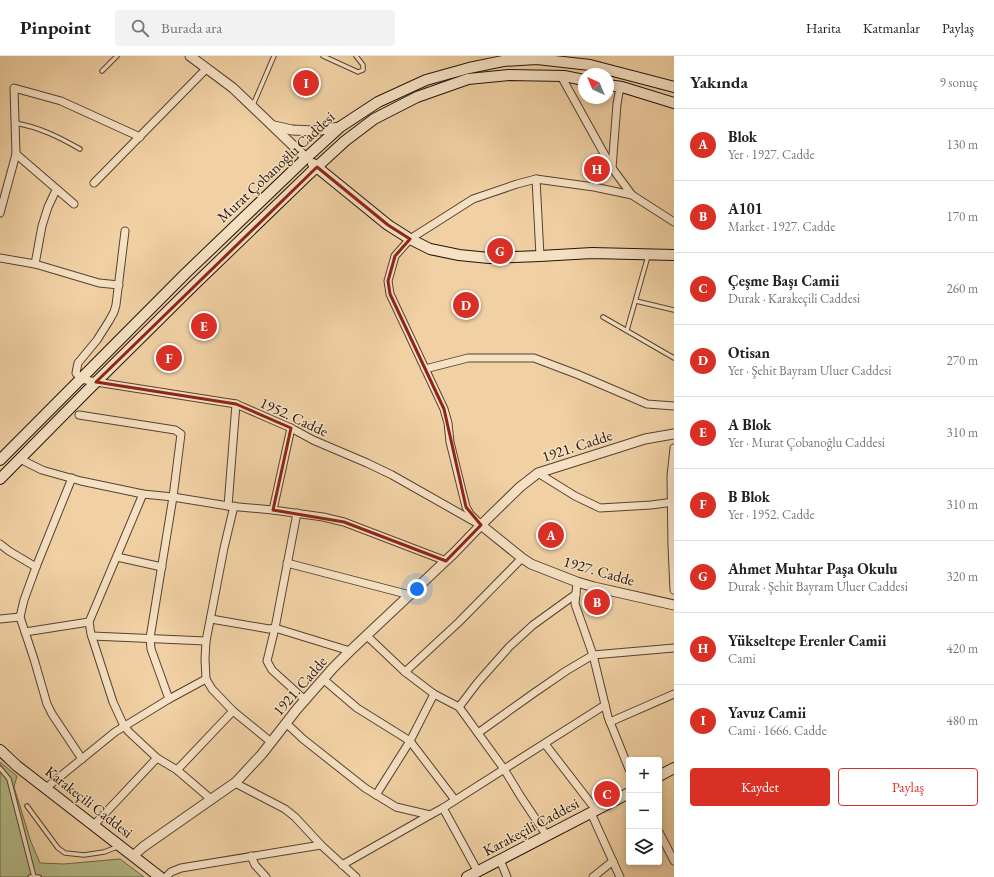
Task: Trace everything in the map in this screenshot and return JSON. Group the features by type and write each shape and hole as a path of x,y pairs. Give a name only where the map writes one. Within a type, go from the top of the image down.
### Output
{"main road":[{"name":"Murat Çobanoğlu Caddesi","path":"0,460 186,273 306,158 340,127 378,102 426,80 470,68 503,61 537,59 590,65 674,87"},
{"name":"Murat Çobanoğlu Caddesi","path":"0,479 192,287 345,141 374,119 417,96 468,80 509,75 561,76 578,79"},
{"path":"614,86 674,103"},
{"path":"306,158 388,225 410,239 430,249 459,256 489,258 592,253 674,255"},
{"name":"Karakeçili Caddesi","path":"0,750 18,766 160,877"},
{"path":"662,774 674,768"},
{"name":"Karakeçili Caddesi","path":"467,877 626,795"}],"street":[{"path":"190,56 233,88 306,158"},
{"path":"94,183 206,68"},
{"path":"561,76 612,168 632,195 674,222"},
{"path":"612,168 617,104 620,87"},
{"path":"0,213 16,154 14,88 61,101 140,137"},
{"path":"273,126 292,130 314,131 340,127"},
{"path":"16,154 74,204"},
{"path":"481,525 470,514 466,507 450,442 448,423 444,409 390,294 388,281 395,256 410,239 473,199 536,179 594,187 632,195"},
{"path":"536,179 540,256"},
{"path":"35,264 42,226 48,207 56,190"},
{"path":"81,378 76,373 78,363 97,340 109,321 116,305 125,231"},
{"path":"0,258 35,264 99,283 119,286"},
{"path":"425,369 468,358 534,358 579,375 647,404 674,406"},
{"name":"1952. Cadde","path":"81,378 96,382 236,404 392,475 481,525"},
{"path":"236,404 231,506 206,642 206,679 212,689 233,711 271,742"},
{"path":"79,415 175,430 181,434 173,497 150,638 151,649 169,699"},
{"path":"273,510 291,428"},
{"name":"1921. Cadde","path":"132,856 235,783 262,754 305,700 350,651 446,561 499,507 538,473 639,441 674,434"},
{"path":"674,448 671,476 673,502 672,546 674,590"},
{"path":"20,459 42,470 81,481 143,494 297,513 344,522 446,561"},
{"path":"538,473 575,496 600,508 673,502"},
{"path":"72,478 24,600 20,617 47,704 55,719 82,759"},
{"path":"143,494 89,622 92,636 113,702 124,726 157,758 177,770 212,800"},
{"path":"297,513 275,628 267,661 272,670 305,700"},
{"name":"1927. Cadde","path":"481,525 531,564 594,587 674,605"},
{"path":"0,544 36,568"},
{"path":"117,557 162,567"},
{"path":"404,672 459,622 522,558"},
{"path":"287,563 410,594"},
{"path":"577,582 575,604 594,655 608,717 626,762"},
{"path":"459,707 478,682 509,647 533,625 576,594"},
{"path":"0,619 20,617"},
{"path":"211,619 269,629 275,628 350,651"},
{"path":"25,632 89,622"},
{"path":"92,636 206,642"},
{"path":"367,636 404,672 434,694 459,707 504,770 548,836"},
{"path":"478,733 566,671 594,655 674,648"},
{"path":"46,788 114,732 206,679"},
{"path":"323,680 357,708 410,741 455,800"},
{"path":"376,795 410,741 434,694"},
{"path":"610,722 674,694"},
{"path":"342,865 442,808 605,705"},
{"path":"177,770 233,711"},
{"path":"286,723 365,788 396,807 430,815"},
{"path":"545,744 594,812 620,877"},
{"path":"94,825 157,758"},
{"path":"235,783 285,809 356,877"},
{"path":"442,808 478,872"},
{"path":"662,838 674,861"},
{"path":"166,877 171,872 181,868 321,845"},
{"path":"251,856 255,865 266,877"},
{"path":"500,860 507,877"},
{"path":"593,877 613,861"}],"lane":[{"path":"102,71 117,56"},
{"path":"252,106 274,56"},
{"path":"323,56 360,72 363,70 364,64 356,56"},
{"path":"15,123 46,131 80,149"},
{"path":"626,330 649,254"},
{"path":"636,301 674,310"},
{"path":"603,317 674,358"},
{"path":"0,768 9,779 34,877"},
{"path":"27,806 58,848 65,853 84,854 104,852 120,845"},
{"path":"30,877 39,877"}],"highlighted area":[{"path":"317,167 388,225 410,239 395,256 388,281 390,294 444,409 466,507 481,525 446,561 344,522 273,510 291,428 236,404 96,382"}],"green space":[{"path":"0,762 17,776 14,787 31,842 40,863 64,864 120,859 144,877 0,877"}],"place":[{"name":"Yavuz Camii","path":"306,83"},
{"name":"Yükseltepe Erenler Camii","path":"597,169"},
{"name":"Ahmet Muhtar Paşa Okulu","path":"500,251"},
{"name":"Otisan","path":"466,305"},
{"name":"A Blok","path":"204,326"},
{"name":"B Blok","path":"169,358"},
{"name":"Blok","path":"551,535"},
{"name":"A101","path":"597,602"},
{"name":"Çeşme Başı Camii","path":"607,794"}]}
